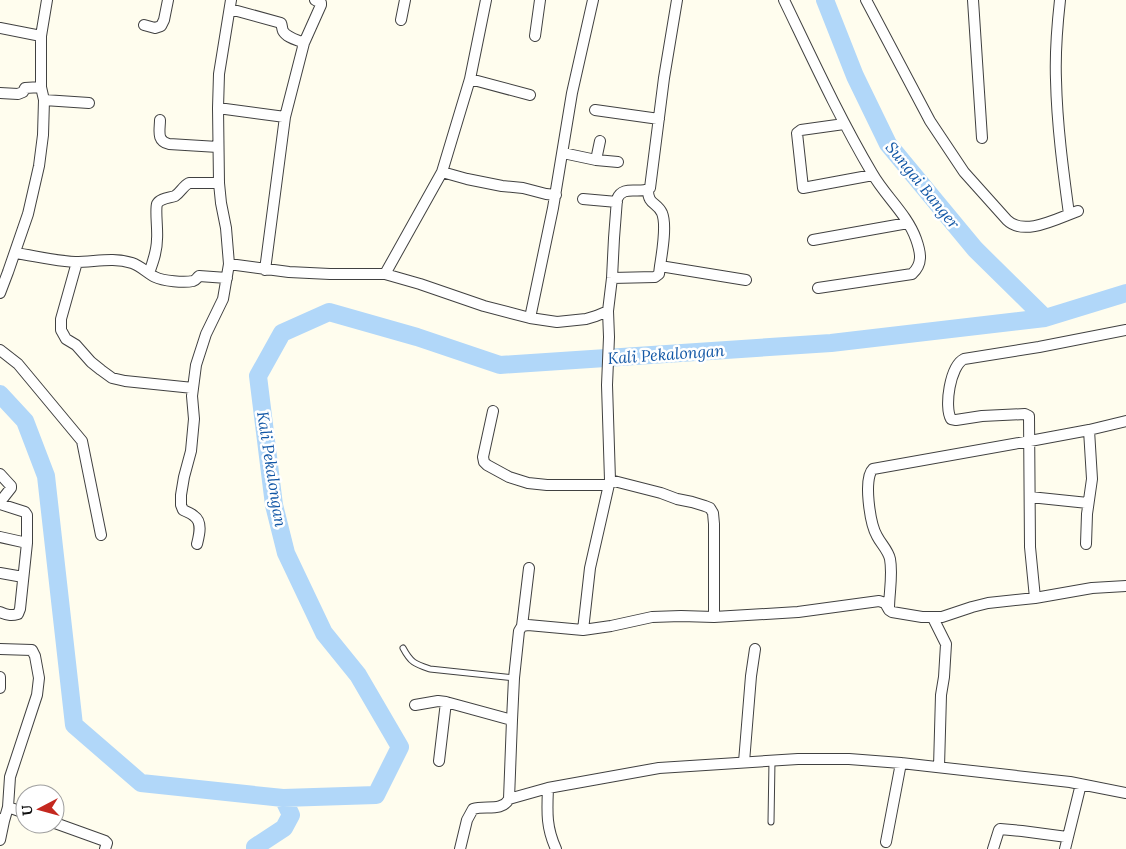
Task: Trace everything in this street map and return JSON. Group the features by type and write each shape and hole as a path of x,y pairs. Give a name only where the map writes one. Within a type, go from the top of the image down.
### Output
{"street":[{"path":"0,293 28,214 39,166 43,135 44,100 41,87 41,36 48,0"},
{"path":"144,25 155,28 161,26 168,0"},
{"path":"265,270 285,118 304,42 322,5 315,0"},
{"path":"401,20 405,0"},
{"path":"385,274 442,172 470,79 486,0"},
{"path":"535,36 540,0"},
{"path":"530,318 556,195 572,93 593,0"},
{"path":"612,278 626,276 655,277 659,275 664,227 662,214 649,200 648,190 677,0"},
{"path":"784,0 844,124 873,175 908,223 916,240 921,261 918,269 912,274 818,288"},
{"path":"866,0 930,121 964,172 1012,225 1025,228 1073,212 1057,103 1056,34 1060,0"},
{"path":"973,0 982,138"},
{"path":"197,544 200,532 197,518 183,510 181,501 184,477 191,451 194,418 192,396 196,365 206,334 223,299 229,264 219,183 218,108 219,74 230,5 281,23 282,30 288,36 304,42"},
{"path":"0,28 41,36"},
{"path":"470,79 530,95"},
{"path":"0,93 18,94 26,88 41,87"},
{"path":"44,100 89,103"},
{"path":"218,108 285,118"},
{"path":"594,110 659,119"},
{"path":"160,120 159,138 163,143 218,147"},
{"path":"844,124 801,130 797,133 803,188 873,175"},
{"path":"596,160 600,141"},
{"path":"563,153 596,160 618,162"},
{"path":"442,172 502,186 556,195"},
{"path":"149,273 158,237 157,204 159,201 173,197 189,183 219,183"},
{"path":"583,630 590,568 610,482 608,311 617,202 619,194 624,192 648,190"},
{"path":"583,199 617,202"},
{"path":"813,240 908,223"},
{"path":"15,252 64,261 119,260 140,266 155,277 178,281 192,281 196,280 198,276 227,278"},
{"path":"77,262 60,319 61,330 66,339 112,378 193,388"},
{"path":"229,264 288,272 385,274 484,306 530,318 557,322 586,319 608,311"},
{"path":"660,266 746,280"},
{"path":"1035,598 1030,546 1030,417 1027,414 982,416 956,420 950,418 949,387 954,370 959,362 964,359 1126,330"},
{"path":"0,350 18,364 82,441 101,535"},
{"path":"492,411 483,457 484,462 509,477 528,483 548,485 610,482 661,493 710,508 714,524 714,617"},
{"path":"889,610 891,567 888,552 877,536 872,523 868,500 870,471 877,468 1090,430 1126,421"},
{"path":"1086,544 1088,503 1092,479 1090,430"},
{"path":"0,474 11,486 0,503 25,512 27,542 20,609 18,614 13,615 0,612"},
{"path":"1030,498 1088,503"},
{"path":"0,537 27,542"},
{"path":"460,849 473,809 503,806 509,799 514,678 529,568"},
{"path":"0,573 23,577"},
{"path":"522,626 583,630 652,617 714,617 798,612 879,601 885,602 889,610 894,613 933,618 948,616 979,605 1092,588 1126,586"},
{"path":"933,618 946,644 941,696 939,768"},
{"path":"0,649 32,650 39,678 37,695 10,777 8,807 2,820 0,840"},
{"path":"744,762 751,676 756,649"},
{"path":"0,677 0,688"},
{"path":"414,705 446,702 512,720"},
{"path":"439,761 446,702"},
{"path":"509,799 548,788 659,768 798,759 849,759 901,763 1081,784 1126,793"},
{"path":"886,842 901,763"},
{"path":"0,773 10,777"},
{"path":"1065,849 1081,784"},
{"path":"548,788 547,819 556,849"},
{"path":"8,807 15,809"},
{"path":"65,827 105,841 107,843 105,849"},
{"path":"993,849 1000,829 1067,838"}],"lane":[{"path":"404,648 409,659 430,669 514,678"},
{"path":"770,822 772,761"}],"waterway":[{"name":"Sungai Banger","path":"825,0 855,76 888,144 975,249 1045,318"},
{"name":"Kali Pekalongan","path":"0,394 25,421 46,476 74,725 141,783 283,798 376,795 400,747 358,675 324,633 286,553 274,505 258,376 282,333 329,312 417,337 500,365 831,343 1045,318 1126,293"},
{"path":"255,849 255,847 284,828 291,815 283,798"}]}
